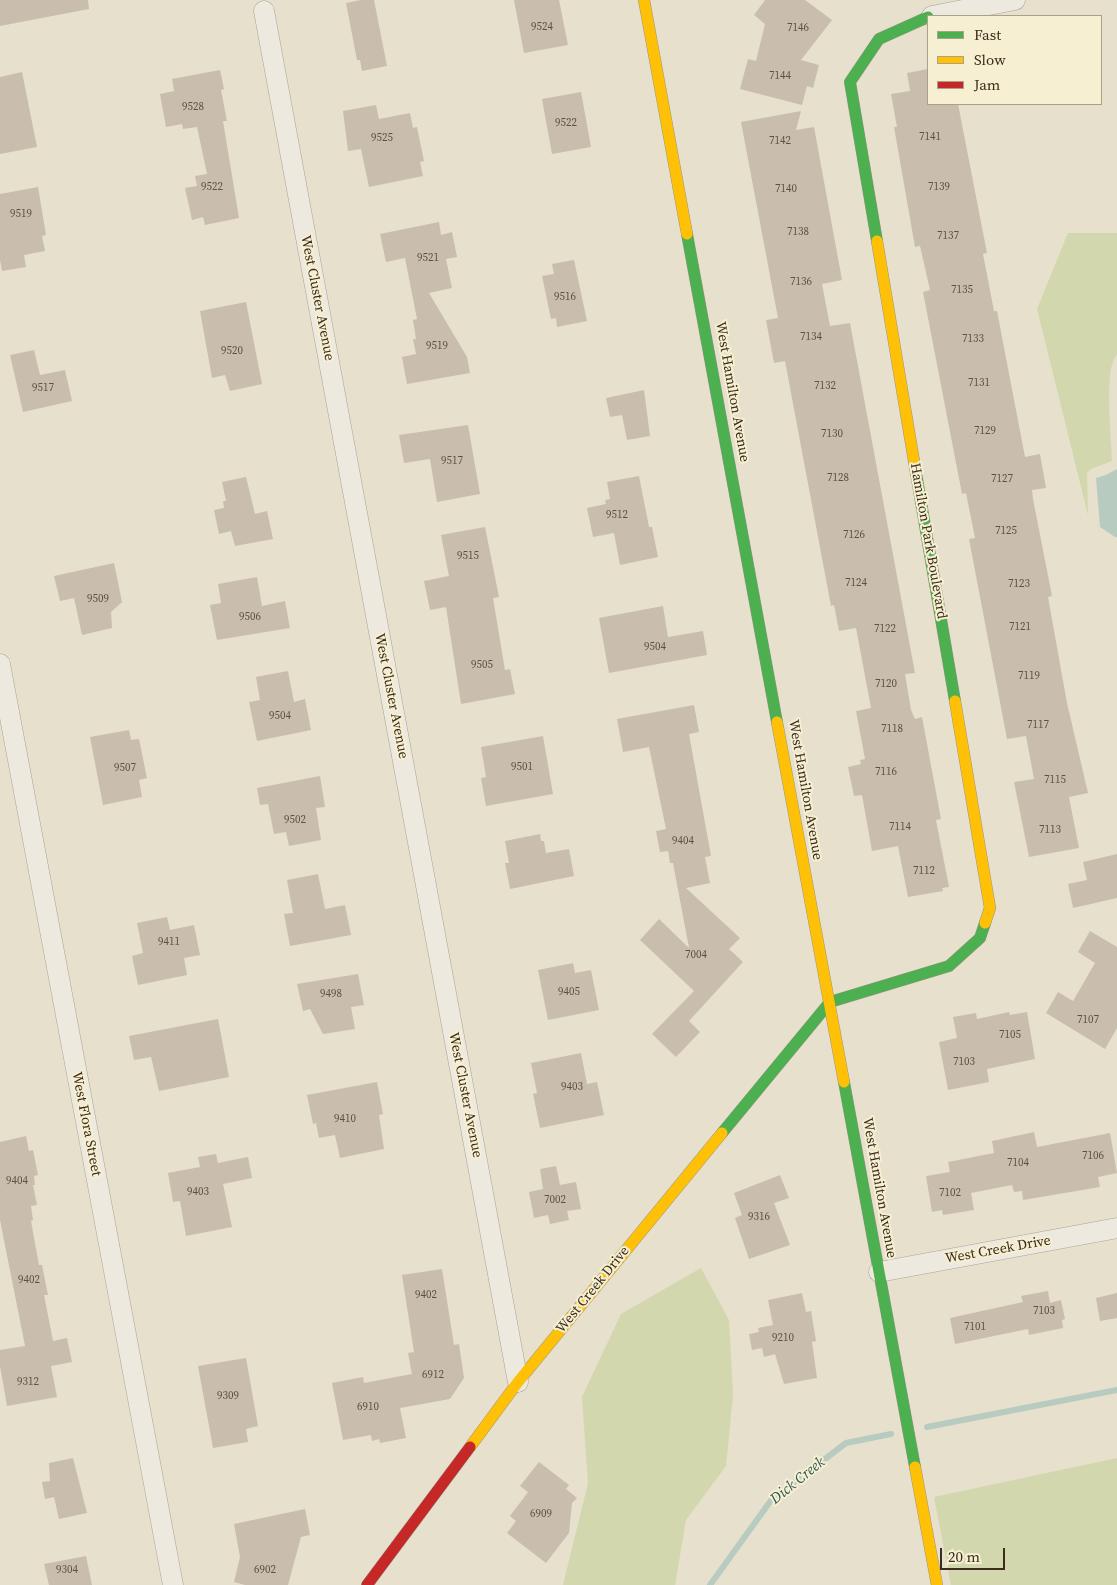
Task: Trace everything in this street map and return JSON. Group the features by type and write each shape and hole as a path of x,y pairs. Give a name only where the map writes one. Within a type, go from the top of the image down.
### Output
{"street":[{"name":"West Hamilton Avenue","path":"644,0 937,1585"},
{"path":"937,15 1015,0"},
{"name":"West Cluster Avenue","path":"264,11 518,1382"},
{"name":"Hamilton Park Boulevard","path":"830,1002 949,966 980,938 990,908 850,82 879,39 927,18"},
{"name":"West Flora Street","path":"0,664 173,1585"},
{"name":"West Creek Drive","path":"367,1585 518,1382 830,1002"},
{"name":"West Creek Drive","path":"879,1272 1117,1228"}],"green space":[{"path":"1068,233 1117,233 1117,355 1110,374 1109,389 1112,461 1091,469 1087,473 1088,515 1037,309"},
{"path":"701,1268 729,1320 733,1395 726,1466 686,1520 675,1585 563,1585 588,1483 582,1397 621,1314"},
{"path":"1117,1458 1117,1585 951,1585 934,1497"}],"shaded area":[{"path":"1117,469 1117,537 1115,537 1100,527 1096,478"}],"building":[{"path":"0,0 88,0 89,9 0,26"},
{"path":"374,0 387,66 362,71 360,60 357,60 346,3"},
{"path":"514,0 559,0 568,45 524,53"},
{"path":"765,0 805,0 832,20 801,60 819,65 813,88 807,86 802,105 740,89 748,59 756,61 765,24 754,15"},
{"path":"927,69 927,105 958,105 987,253 983,254 994,311 997,311 1025,457 1040,454 1046,488 1032,490 1033,499 1052,596 1048,597 1067,703 1088,793 1069,797 1079,848 1029,857 1014,782 1034,779 1026,736 1007,739 969,539 975,538 966,493 962,494 923,292 930,290 920,246 915,247 894,127 897,127 891,94 910,91 907,73"},
{"path":"220,70 224,89 221,90 227,121 223,121 239,218 205,225 203,217 192,220 185,188 197,186 195,176 207,174 197,127 183,129 182,124 166,127 160,94 174,91 172,79"},
{"path":"22,72 37,147 0,154 0,77"},
{"path":"581,92 591,147 552,154 542,99"},
{"path":"376,105 379,119 410,113 413,128 417,127 424,161 420,162 423,176 369,187 361,149 348,151 343,111"},
{"path":"801,111 796,130 814,127 842,280 822,284 830,326 850,323 915,673 905,674 911,710 915,719 922,717 941,819 936,820 949,887 942,888 943,891 908,897 898,846 872,851 862,795 854,796 848,767 861,764 860,760 865,759 856,711 871,708 856,628 839,631 834,605 831,606 785,361 774,363 766,320 778,318 741,122"},
{"path":"38,187 46,235 42,236 45,251 24,255 26,267 2,271 0,260 0,194"},
{"path":"439,222 441,235 452,232 457,257 446,259 452,288 429,293 467,357 470,373 407,384 402,357 416,354 413,339 416,339 413,320 417,319 405,258 386,262 380,234"},
{"path":"574,260 587,321 557,327 556,318 551,319 542,276 554,274 552,264"},
{"path":"246,302 262,384 230,391 225,375 212,378 200,311"},
{"path":"34,350 40,375 65,370 72,401 23,412 10,355"},
{"path":"644,390 650,436 627,440 622,415 610,417 606,398"},
{"path":"468,425 480,494 437,502 430,459 404,463 399,435"},
{"path":"639,476 649,527 652,527 658,557 620,565 614,533 593,537 587,508 606,504 605,500 610,499 607,482"},
{"path":"246,477 255,514 267,511 273,539 235,546 231,531 219,534 214,510 224,508 223,501 226,501 222,482"},
{"path":"485,527 499,597 493,598 505,670 510,669 515,694 461,704 446,607 430,610 424,581 449,576 441,535"},
{"path":"114,563 122,602 111,612 112,628 82,635 74,598 60,601 54,576"},
{"path":"257,577 262,606 285,601 290,628 217,640 210,605 221,603 218,584"},
{"path":"663,606 668,637 703,631 707,655 609,673 599,618"},
{"path":"288,671 294,702 305,699 311,730 257,741 249,702 260,700 256,677"},
{"path":"694,705 699,732 689,734 711,856 705,857 710,883 686,888 740,938 729,949 743,962 689,1021 700,1032 676,1057 652,1034 694,991 640,940 659,919 689,948 673,863 670,863 668,851 660,852 656,831 666,829 649,747 623,752 617,719"},
{"path":"129,730 131,740 139,739 147,778 139,780 142,797 103,805 90,737"},
{"path":"543,736 553,794 486,806 481,778 486,777 481,747"},
{"path":"320,776 325,807 316,808 321,840 289,846 286,832 274,834 268,804 260,805 257,788"},
{"path":"540,834 541,841 544,841 546,853 569,849 574,876 510,889 505,863 509,863 505,841"},
{"path":"1117,854 1117,898 1073,908 1068,884 1087,880 1083,862"},
{"path":"318,874 325,909 345,905 351,935 290,946 284,914 293,913 287,880"},
{"path":"167,917 170,930 194,925 200,955 184,958 187,975 138,985 132,956 143,953 137,923"},
{"path":"1090,931 1117,947 1117,1028 1105,1049 1046,1013 1058,992 1073,1001 1095,963 1078,952"},
{"path":"573,963 575,973 591,970 599,1010 548,1020 538,970"},
{"path":"358,974 364,1005 351,1007 355,1029 323,1034 310,1009 303,1011 297,984"},
{"path":"1009,1012 1010,1015 1027,1012 1035,1059 987,1069 989,1082 948,1090 939,1042 957,1038 953,1017 976,1013 977,1019"},
{"path":"218,1019 229,1077 159,1091 151,1057 134,1060 129,1036"},
{"path":"581,1053 587,1084 597,1082 604,1115 540,1128 533,1094 537,1093 531,1063"},
{"path":"377,1082 383,1114 379,1115 384,1149 340,1158 335,1135 319,1138 316,1123 313,1124 307,1095"},
{"path":"1034,1132 1037,1147 1110,1133 1117,1173 1098,1177 1100,1187 1023,1200 1022,1191 1014,1192 1012,1185 971,1193 974,1210 943,1215 942,1210 932,1212 926,1176 950,1172 948,1162 994,1153 992,1141"},
{"path":"26,1136 29,1151 33,1150 38,1175 34,1176 35,1185 33,1185 37,1205 31,1206 33,1220 31,1221 39,1265 42,1265 48,1295 44,1295 53,1341 67,1338 72,1362 51,1366 57,1397 7,1406 0,1366 0,1350 25,1346 0,1220 0,1142"},
{"path":"216,1154 218,1163 248,1157 252,1178 223,1184 232,1227 186,1236 180,1201 173,1202 168,1173 200,1167 198,1157"},
{"path":"556,1166 560,1185 576,1182 581,1209 567,1211 569,1220 550,1224 548,1215 534,1218 529,1192 543,1189 540,1169"},
{"path":"780,1175 789,1198 774,1203 790,1245 749,1259 735,1218 742,1215 734,1193"},
{"path":"442,1269 454,1345 459,1344 464,1378 450,1399 400,1408 406,1438 380,1443 379,1439 372,1441 371,1435 343,1440 332,1383 363,1377 364,1383 412,1374 408,1353 414,1352 402,1275"},
{"path":"1048,1291 1050,1303 1061,1300 1065,1319 1062,1320 1063,1328 1029,1335 1028,1329 955,1344 950,1318 1023,1302 1021,1296"},
{"path":"802,1293 806,1312 811,1311 816,1341 812,1342 817,1378 784,1384 775,1354 764,1357 762,1348 752,1350 749,1334 759,1332 758,1328 773,1325 768,1300"},
{"path":"1117,1293 1117,1318 1100,1321 1096,1298"},
{"path":"246,1358 258,1426 246,1429 248,1442 213,1448 198,1366"},
{"path":"73,1458 87,1513 59,1519 54,1497 45,1499 42,1482 50,1481 49,1463"},
{"path":"539,1462 569,1485 566,1489 577,1498 572,1503 569,1533 546,1563 507,1533 516,1521 510,1516 528,1492 520,1486"},
{"path":"305,1509 310,1535 301,1537 288,1585 245,1585 234,1582 240,1557 234,1524"},
{"path":"86,1556 92,1585 49,1585 44,1564"}],"waterway":[{"name":"Dick Creek","path":"927,1427 1117,1390"},
{"name":"Dick Creek","path":"710,1585 772,1499 846,1443 891,1434"}],"traffic: fast":[{"path":"877,241 850,82 879,39 927,17"},
{"path":"687,234 777,722"},
{"path":"916,473 955,701"},
{"path":"722,1133 830,1002 949,966 980,938 985,923"},
{"path":"844,1082 915,1467"}],"traffic: slow":[{"path":"644,0 687,234"},
{"path":"877,241 916,473"},
{"path":"955,701 990,908 985,923"},
{"path":"777,722 844,1082"},
{"path":"470,1447 518,1382 722,1133"},
{"path":"915,1467 937,1585"}],"traffic: jam":[{"path":"367,1585 470,1447"}]}
